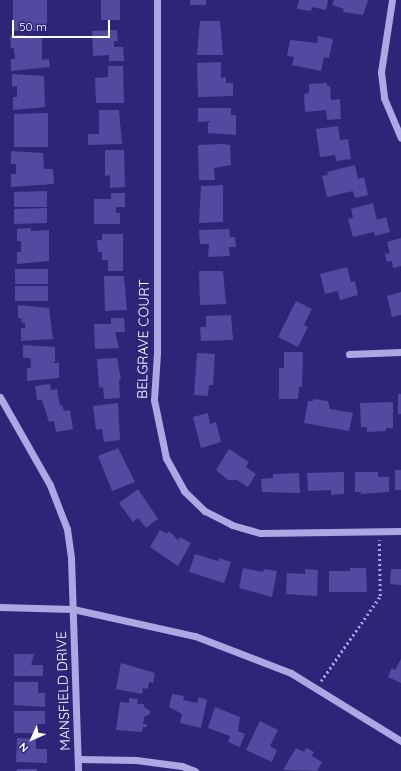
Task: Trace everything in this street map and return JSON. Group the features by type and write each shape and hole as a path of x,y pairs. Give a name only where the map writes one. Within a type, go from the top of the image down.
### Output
{"street":[{"name":"BELGRAVE COURT","path":"157,0 157,353 154,400 166,458 184,491 205,511 232,525 260,533 401,531"},
{"path":"392,0 381,72 384,98 401,138"},
{"path":"349,354 401,352"},
{"name":"MANSFIELD DRIVE","path":"0,397 57,500 67,529 71,558 74,609 74,692 78,771"},
{"path":"0,607 74,609 195,636 265,662 316,688 401,741"},
{"path":"78,759 136,760 182,766 195,771"}],"path":[{"path":"316,688 380,596 379,531"}],"building":[{"path":"13,0 47,0 47,31 13,31"},
{"path":"101,0 120,0 120,20 101,20"},
{"path":"190,0 206,0 206,5 190,5"},
{"path":"299,0 328,0 326,10 312,7 311,11 297,9"},
{"path":"334,0 368,0 363,15 343,12 344,9 332,5"},
{"path":"200,21 220,21 223,55 197,55"},
{"path":"117,30 118,41 114,41 114,47 123,47 124,61 109,61 109,55 93,56 92,31"},
{"path":"25,35 25,38 42,37 42,60 49,59 50,67 11,71 11,59 15,59 14,48 11,48 10,36"},
{"path":"318,36 333,39 329,58 324,57 321,71 292,65 294,57 287,56 290,40 317,43"},
{"path":"221,62 221,78 226,77 226,83 233,83 233,96 198,97 197,63"},
{"path":"108,66 123,66 124,103 96,103 95,78 108,77"},
{"path":"12,74 44,76 45,107 13,110 13,97 17,97 17,86 12,87"},
{"path":"327,83 327,86 330,86 331,100 340,99 341,119 327,120 326,110 305,112 304,94 309,93 309,84"},
{"path":"198,108 231,108 231,115 236,115 236,135 208,133 208,123 211,121 198,122"},
{"path":"99,110 119,110 122,144 88,145 88,134 99,134"},
{"path":"48,113 48,147 14,147 14,114"},
{"path":"338,126 340,140 348,139 351,159 336,161 335,155 320,157 316,129"},
{"path":"198,145 230,145 231,165 214,168 215,180 199,180"},
{"path":"105,150 124,150 125,187 110,188 110,175 105,176"},
{"path":"11,151 43,153 44,169 53,169 54,184 11,187 11,174 16,174 16,164 11,164"},
{"path":"355,165 358,179 364,177 368,195 355,198 353,191 327,197 322,176 328,175 327,172"},
{"path":"223,185 223,222 199,223 201,186"},
{"path":"47,191 47,207 14,207 14,192"},
{"path":"111,193 125,193 125,207 116,207 116,213 120,213 120,224 94,224 94,199 111,199"},
{"path":"373,203 377,220 386,217 390,232 375,236 374,232 353,237 348,219 353,218 351,209"},
{"path":"47,208 47,223 14,224 14,209"},
{"path":"31,228 31,231 49,230 49,261 17,264 17,252 21,252 21,241 17,241 17,229"},
{"path":"229,229 230,237 235,237 236,247 229,247 230,256 208,257 209,244 200,244 199,230"},
{"path":"102,234 123,234 123,271 108,271 108,260 102,260 102,252 98,252 97,240 102,240"},
{"path":"401,238 401,266 393,268 392,261 387,262 385,254 390,253 387,242"},
{"path":"347,267 351,282 355,281 358,295 340,300 338,291 325,294 320,274"},
{"path":"15,269 48,269 48,284 15,284"},
{"path":"199,271 223,271 226,304 200,305"},
{"path":"104,276 124,276 127,310 105,311"},
{"path":"15,286 48,286 48,301 15,301"},
{"path":"401,292 401,315 392,317 387,296"},
{"path":"296,301 312,309 304,325 308,327 298,347 278,337"},
{"path":"18,305 49,308 53,339 21,341 21,328 25,328 25,323 22,323 21,318 18,318"},
{"path":"231,315 233,340 201,341 200,327 206,327 206,316"},
{"path":"111,318 124,318 125,332 115,332 119,348 95,349 94,324 111,324"},
{"path":"23,345 55,347 55,362 50,363 59,363 59,378 27,381 27,368 31,368 31,363 30,358 23,358"},
{"path":"284,352 303,352 302,387 299,387 298,399 279,399 279,368 284,368"},
{"path":"197,353 215,354 213,385 209,385 208,396 194,395"},
{"path":"117,358 121,380 119,380 120,398 104,399 103,387 99,388 97,359"},
{"path":"50,384 51,390 57,389 60,406 62,405 64,411 70,410 73,429 56,432 54,421 49,422 42,400 37,400 35,386"},
{"path":"398,394 401,394 401,414 398,414"},
{"path":"313,399 328,401 330,409 353,413 349,431 304,423 308,401 313,401"},
{"path":"393,402 393,428 386,428 386,431 367,432 367,427 361,427 360,403"},
{"path":"118,403 120,440 104,442 102,429 96,430 93,406"},
{"path":"208,413 210,424 216,422 221,442 201,448 193,417"},
{"path":"118,448 135,482 112,491 98,456"},
{"path":"229,449 249,462 246,467 256,474 248,487 237,480 228,480 216,470"},
{"path":"395,470 401,470 401,490 395,490"},
{"path":"344,472 344,494 331,495 331,490 308,491 307,473"},
{"path":"355,472 378,472 378,477 389,477 389,492 361,494 361,492 355,492"},
{"path":"299,473 300,493 262,492 261,479 273,478 273,474"},
{"path":"138,489 158,519 146,528 138,518 133,522 119,503"},
{"path":"160,530 167,534 169,531 178,540 180,537 191,543 178,566 150,547"},
{"path":"195,554 218,561 219,558 231,562 224,583 189,572"},
{"path":"243,568 263,572 264,569 277,571 272,597 239,588"},
{"path":"350,568 366,568 367,592 329,592 329,571 350,571"},
{"path":"305,569 318,570 317,596 286,594 287,573 305,574"},
{"path":"391,569 401,569 401,585 390,584"},
{"path":"14,654 34,654 31,665 43,665 43,676 14,676"},
{"path":"401,659 401,683 388,677 392,668 395,670"},
{"path":"121,663 155,673 153,683 149,682 148,689 143,688 142,694 116,689"},
{"path":"14,682 38,682 38,693 45,693 45,707 14,705"},
{"path":"172,694 184,696 183,700 197,703 199,697 207,700 201,728 180,723 182,714 169,707"},
{"path":"129,698 138,699 137,704 144,704 144,707 150,711 150,714 144,717 143,724 147,724 147,727 143,727 142,732 116,730 120,702 129,703"},
{"path":"215,707 240,717 238,731 245,734 240,747 228,742 230,736 208,728"},
{"path":"14,711 45,711 45,724 37,724 37,733 14,733"},
{"path":"260,721 278,730 270,746 277,750 272,762 246,750"},
{"path":"17,738 36,739 36,749 47,749 47,763 16,762"},
{"path":"296,748 304,752 306,748 314,752 312,756 322,762 317,771 283,770"},
{"path":"17,769 37,769 37,771 17,771"}]}
